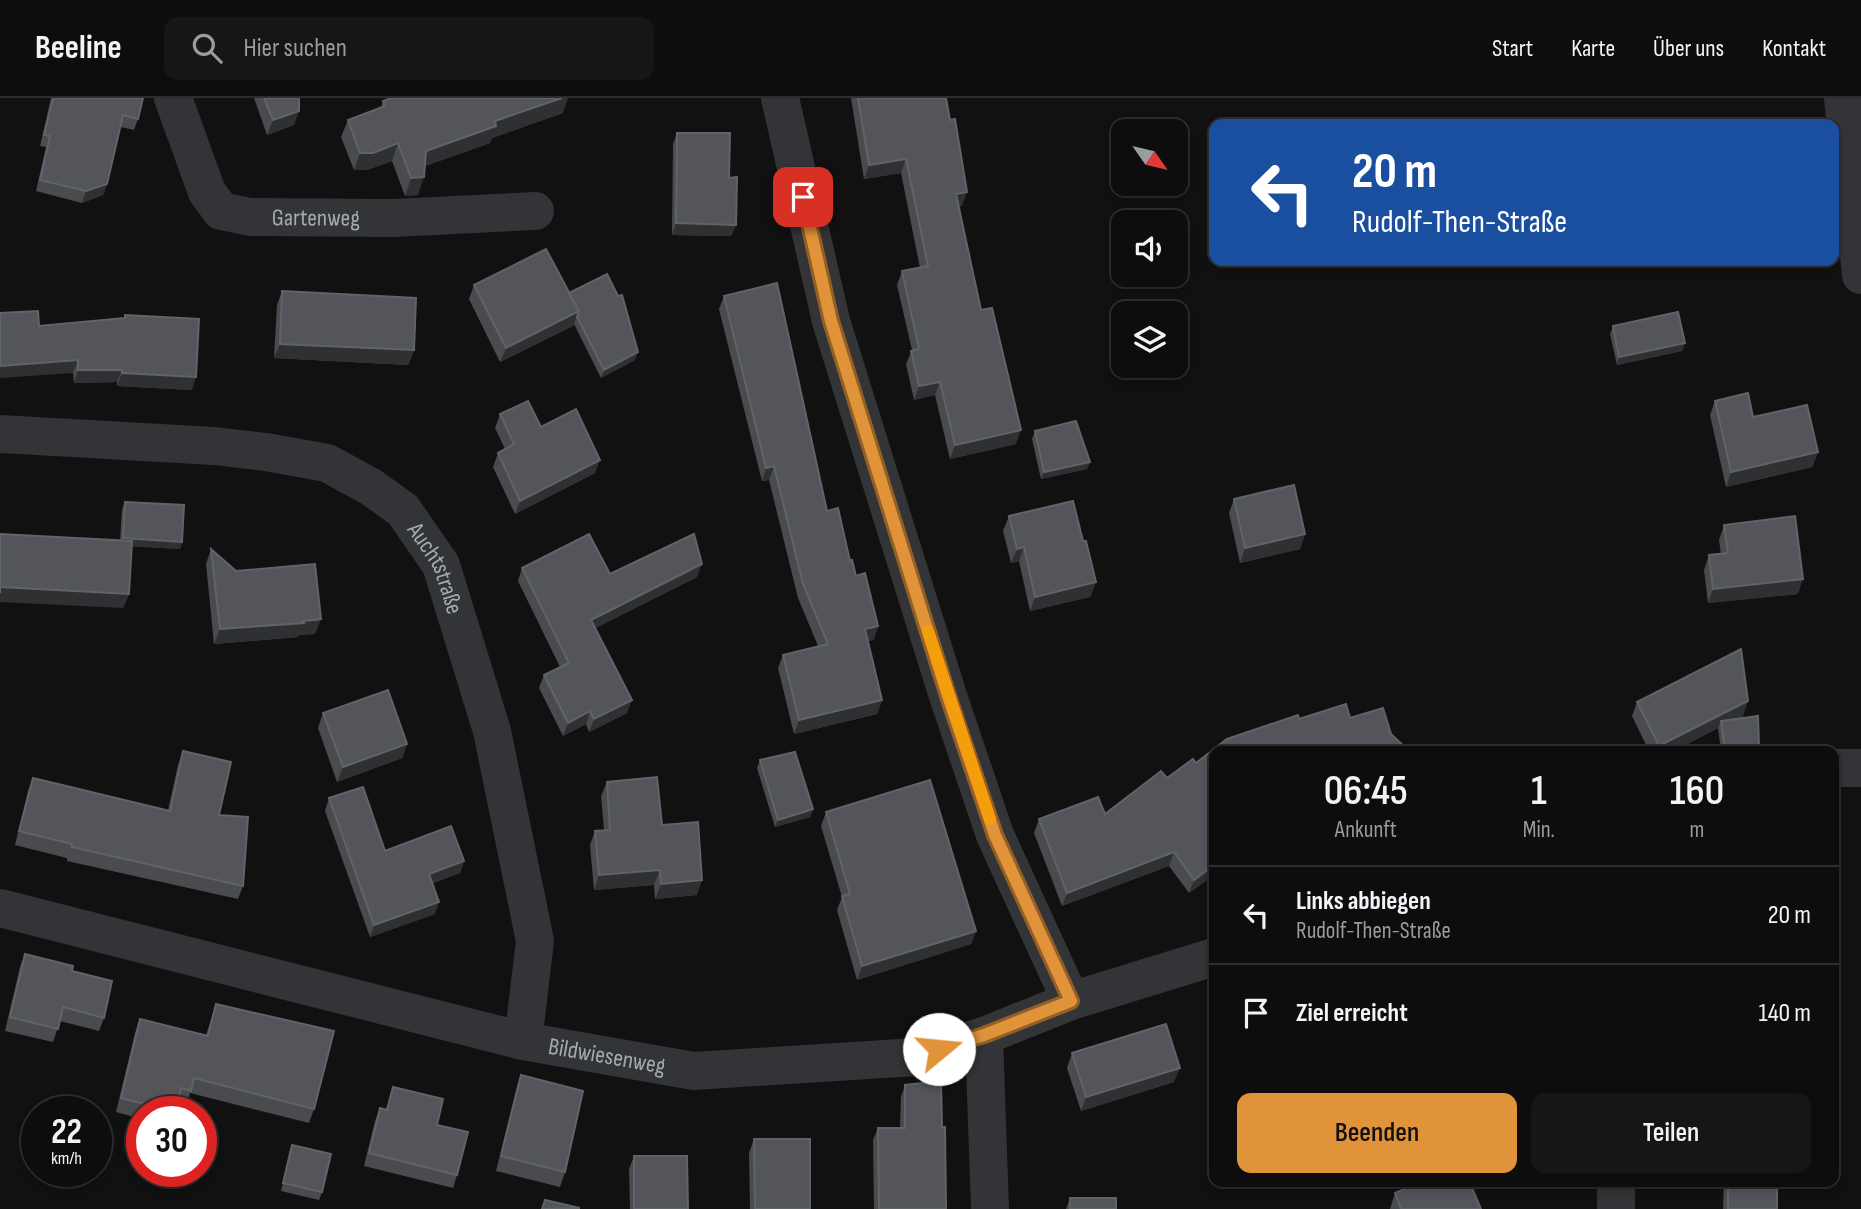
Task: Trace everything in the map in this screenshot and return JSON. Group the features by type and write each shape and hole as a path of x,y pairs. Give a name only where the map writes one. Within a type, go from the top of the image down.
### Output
{"street":[{"name":"Gartenweg","path":"173,98 207,192 221,211 250,217 393,218 535,211"},
{"path":"780,98 831,321 948,696 995,835 1071,1001"},
{"path":"1843,98 1861,275"},
{"name":"Auchtstraße","path":"0,434 214,446 327,463 371,487 403,510 441,565 492,731 535,941 523,1041"},
{"path":"1839,768 1861,768"},
{"name":"Bildwiesenweg","path":"0,908 523,1041 694,1071 916,1056 984,1035 1071,1001 1209,959"},
{"path":"984,1035 989,1209"},
{"path":"1616,1187 1616,1209"}],"building":[{"path":"53,98 143,98 138,119 123,115 107,184 86,191 40,180 50,136 44,135"},
{"path":"264,98 299,98 299,111 273,120"},
{"path":"391,98 562,98 495,121 496,126 426,151 424,177 411,178 398,143 373,153 360,153 348,120 385,106 383,101"},
{"path":"858,98 946,98 950,120 955,119 967,192 956,194 981,310 992,308 1021,430 955,445 940,382 919,386 911,351 919,349 902,271 928,266 906,159 869,165"},
{"path":"677,133 730,133 729,178 737,177 736,225 676,223"},
{"path":"546,249 579,311 506,348 474,285"},
{"path":"607,274 618,296 622,295 638,352 604,370 577,317 579,311 569,293"},
{"path":"777,283 827,511 838,508 856,576 865,573 878,626 865,629 882,700 799,720 783,655 828,644 803,584 774,466 766,468 724,296"},
{"path":"282,291 416,298 414,350 280,344"},
{"path":"38,311 39,326 125,318 125,315 199,319 196,377 122,373 122,370 78,370 78,360 0,366 0,313"},
{"path":"1678,312 1685,343 1619,357 1613,326"},
{"path":"1748,393 1753,417 1807,405 1818,452 1731,472 1715,401"},
{"path":"528,401 541,427 576,409 600,460 520,501 498,453 514,444 500,414"},
{"path":"1076,421 1090,462 1044,472 1035,431"},
{"path":"1294,485 1305,534 1245,548 1234,499"},
{"path":"1073,501 1096,582 1035,597 1024,547 1017,549 1009,516"},
{"path":"125,502 184,505 182,542 123,538"},
{"path":"1795,516 1803,579 1713,589 1709,555 1728,553 1724,525"},
{"path":"0,534 132,541 129,594 0,587"},
{"path":"589,534 610,574 694,534 702,564 591,620 632,700 594,719 590,711 568,723 544,675 569,663 522,568"},
{"path":"211,549 236,571 315,564 321,619 303,621 304,623 220,629"},
{"path":"1741,649 1748,701 1659,746 1637,702"},
{"path":"388,690 407,744 343,767 323,713"},
{"path":"1346,704 1350,718 1383,708 1391,734 1404,746 1218,746 1227,739 1298,715 1299,719"},
{"path":"1758,716 1759,746 1724,746 1721,721"},
{"path":"183,751 231,762 219,815 248,817 243,886 72,847 72,844 19,831 33,778 170,811"},
{"path":"795,752 813,809 778,820 760,760"},
{"path":"1209,753 1209,869 1194,880 1174,852 1067,893 1039,819 1098,797 1105,814 1161,771 1167,778 1193,759 1196,763"},
{"path":"657,777 662,825 698,822 702,880 661,884 660,870 599,875 595,831 610,830 607,782"},
{"path":"930,780 976,931 862,966 842,896 850,894 826,812"},
{"path":"363,787 385,851 451,826 464,861 429,874 439,902 374,925 329,798"},
{"path":"25,954 73,966 72,971 112,981 104,1018 63,1007 58,1029 10,1017"},
{"path":"216,1004 334,1031 314,1109 194,1078 191,1091 181,1088 179,1096 121,1098 140,1019 208,1036"},
{"path":"1166,1024 1180,1068 1086,1097 1072,1053"},
{"path":"521,1075 583,1091 565,1172 501,1156"},
{"path":"941,1081 942,1127 945,1127 946,1209 879,1209 878,1128 905,1128 905,1085"},
{"path":"393,1087 443,1099 437,1125 468,1132 457,1175 369,1153 380,1108 387,1110"},
{"path":"754,1139 810,1139 810,1209 755,1209"},
{"path":"292,1145 331,1154 322,1192 283,1183"},
{"path":"634,1156 687,1156 688,1209 634,1209"},
{"path":"1409,1187 1472,1187 1481,1209 1401,1209 1395,1193"},
{"path":"1728,1187 1777,1187 1777,1209 1728,1209"},
{"path":"1070,1198 1116,1198 1116,1209 1070,1209"},
{"path":"545,1200 580,1208 542,1209"}],"slow traffic":[{"path":"928,631 990,819"}],"route":[{"path":"803,197 831,321 948,696 995,835 1071,1001 984,1035 939,1049"}]}
